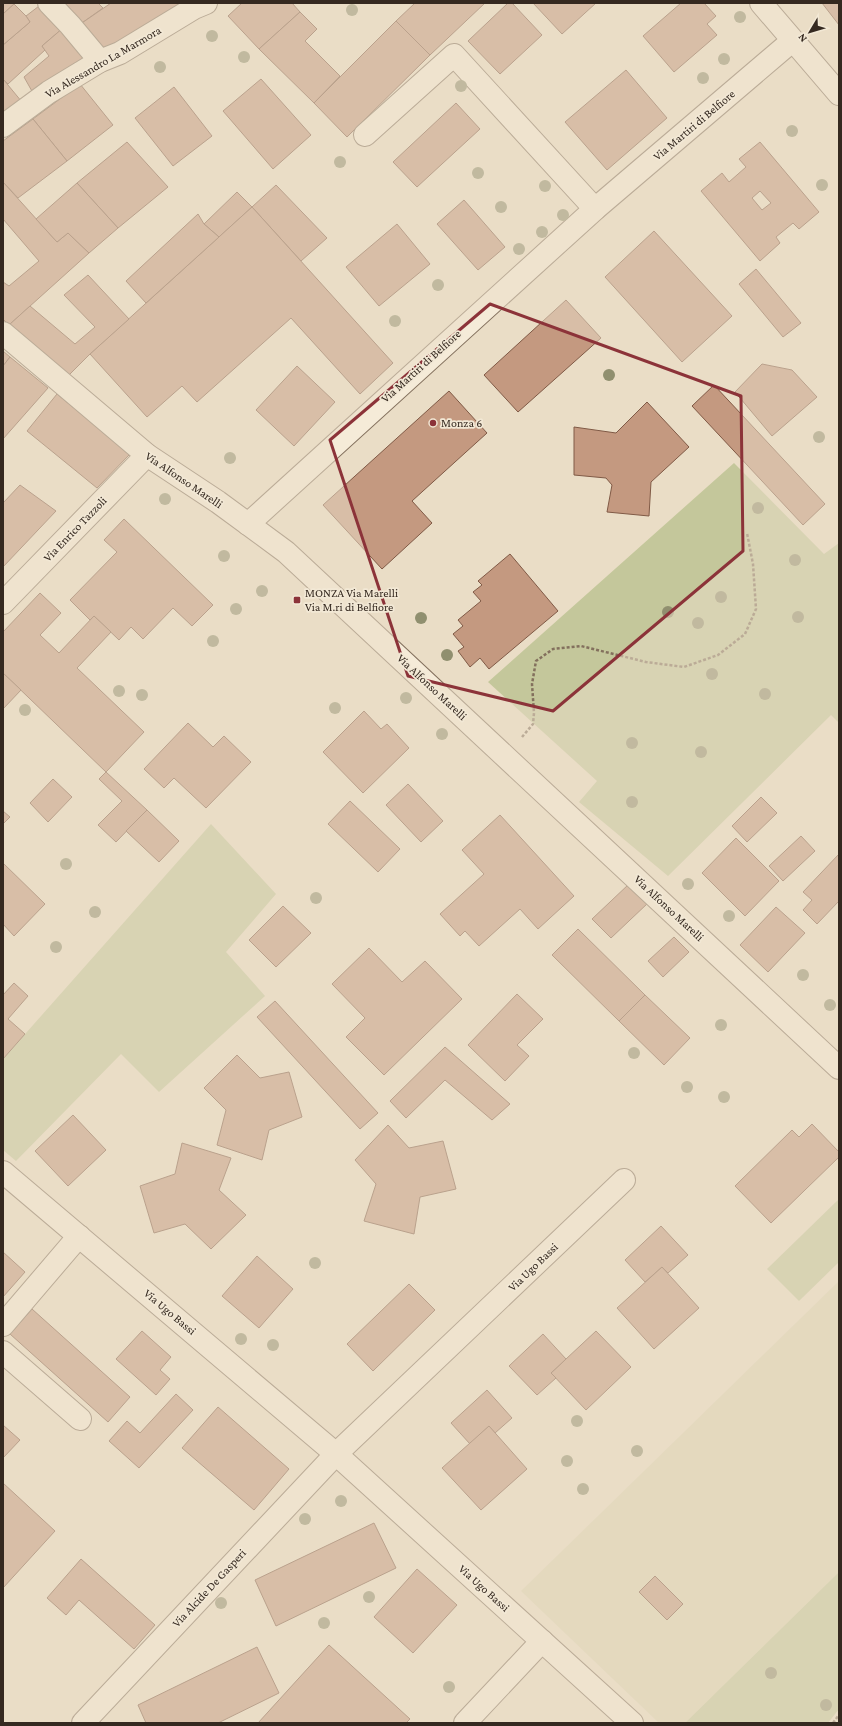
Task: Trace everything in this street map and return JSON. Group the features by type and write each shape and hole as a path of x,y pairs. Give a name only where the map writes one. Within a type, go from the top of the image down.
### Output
{"street":[{"path":"49,3 70,25 100,61"},
{"name":"Via Alessandro La Marmora","path":"3,126 49,92 100,61 120,52 194,8 206,3"},
{"path":"761,3 839,94"},
{"name":"Via Martiri di Belfiore","path":"248,524 595,209 792,41"},
{"path":"365,135 454,55 595,209"},
{"name":"Via Alfonso Marelli","path":"3,333 147,455 218,502 292,557 839,1068"},
{"name":"Via Enrico Tazzoli","path":"3,603 147,455"},
{"name":"Via Ugo Bassi","path":"3,1172 336,1454 632,1723"},
{"name":"Via Ugo Bassi","path":"336,1454 624,1180"},
{"path":"3,1325 79,1236"},
{"path":"3,1352 80,1419"},
{"name":"Via Alcide De Gasperi","path":"83,1723 336,1454"},
{"path":"465,1723 542,1640"}],"path":[{"path":"506,756 533,724 532,684 536,660 553,649 581,646 646,662 684,667 718,655 745,634 756,609 754,564 747,533"},
{"path":"833,1723 839,1715"}],"highlighted area":[{"path":"490,304 741,396 743,551 553,711 408,676 330,440"}],"shaded area":[{"path":"839,1281 839,1572 685,1723 659,1723 521,1591"}],"green space":[{"path":"734,463 824,554 839,543 839,723 831,715 668,876 579,802 597,781 488,682"},
{"path":"211,824 276,894 226,952 265,996 159,1092 121,1054 16,1161 3,1150 3,1059"},
{"path":"839,1199 839,1262 799,1301 767,1269"},
{"path":"839,1572 839,1709 828,1723 685,1723"}],"building":[{"path":"3,3 13,3 14,4 3,14"},
{"path":"43,3 63,28 42,46 45,50 8,84 3,79 3,45 30,22 26,16"},
{"path":"57,3 98,3 103,8 79,25"},
{"path":"111,3 183,3 104,54 79,25"},
{"path":"242,3 292,3 300,12 259,49 228,16"},
{"path":"415,3 485,3 430,55 396,21"},
{"path":"508,3 512,3 542,35 500,74 468,41"},
{"path":"533,3 596,3 562,34"},
{"path":"681,3 704,3 716,16 707,24 717,35 674,72 643,36"},
{"path":"822,3 839,3 839,25"},
{"path":"14,4 30,22 3,45 3,14"},
{"path":"300,12 317,29 305,41 340,76 314,103 259,49"},
{"path":"396,21 430,55 347,137 314,103"},
{"path":"63,28 85,58 33,93 24,77 49,56 42,46"},
{"path":"626,70 667,118 607,170 565,122"},
{"path":"3,79 22,102 3,118"},
{"path":"261,79 311,135 273,169 223,111"},
{"path":"80,84 113,125 67,161 33,119"},
{"path":"174,87 212,136 173,166 135,118"},
{"path":"456,103 480,129 417,187 393,162"},
{"path":"33,119 67,161 18,198 3,182 3,141"},
{"path":"127,142 168,187 118,228 77,183"},
{"path":"760,142 819,212 799,229 793,223 776,237 780,243 760,261 701,191 722,173 729,182 746,167 739,159","holes":["760,191 771,203 762,210 752,198"]},
{"path":"3,182 57,242 68,233 89,253 9,325 3,319 3,282 9,286 39,261 3,219"},
{"path":"77,183 118,228 89,253 68,233 57,242 36,219"},
{"path":"276,185 327,238 301,261 252,207"},
{"path":"237,192 252,207 219,237 204,224"},
{"path":"464,200 505,247 478,270 437,224"},
{"path":"252,207 393,363 360,394 291,318 197,402 182,386 147,417 90,354"},
{"path":"198,214 204,224 219,237 146,303 126,281"},
{"path":"397,224 430,264 379,306 346,267"},
{"path":"654,231 732,316 682,362 605,277"},
{"path":"756,269 801,323 783,337 739,284"},
{"path":"88,275 129,319 69,375 9,325 30,306 75,344 95,327 64,295"},
{"path":"566,300 601,338 518,412 484,375"},
{"path":"3,351 10,357 3,366"},
{"path":"10,357 48,388 3,439 3,366"},
{"path":"762,364 792,370 817,397 772,436 735,392"},
{"path":"297,366 335,402 294,446 256,410"},
{"path":"714,385 825,504 803,525 692,406"},
{"path":"449,391 487,433 412,501 432,523 382,569 323,505"},
{"path":"57,394 130,454 97,488 27,431"},
{"path":"647,402 689,447 651,482 649,516 607,512 612,485 606,478 574,475 574,427 616,433"},
{"path":"20,485 56,511 3,567 3,503"},
{"path":"124,519 213,605 192,626 173,608 143,639 131,627 119,640 94,616 90,620 70,600 117,552 104,540"},
{"path":"510,554 558,611 489,669 480,658 470,667 458,651 464,647 453,634 463,626 458,620 481,601 473,592 482,585 478,581"},
{"path":"40,593 61,613 40,635 59,653 94,616 111,632 77,668 144,732 106,772 3,673 3,632"},
{"path":"3,673 21,690 3,709"},
{"path":"364,711 381,729 387,724 409,748 363,793 323,752"},
{"path":"188,723 213,747 224,736 251,762 206,808 174,778 164,788 144,769"},
{"path":"106,772 147,810 116,842 98,825 122,801 99,779"},
{"path":"53,779 72,797 48,822 30,803"},
{"path":"408,784 443,821 421,842 386,805"},
{"path":"761,797 777,813 747,842 732,826"},
{"path":"350,801 400,849 378,872 328,824"},
{"path":"147,810 179,841 159,862 126,831"},
{"path":"3,811 10,817 3,824"},
{"path":"500,815 574,896 538,929 520,909 479,946 465,931 460,936 440,914 484,874 462,850"},
{"path":"801,836 815,851 783,881 769,866"},
{"path":"736,838 779,881 745,916 702,873"},
{"path":"839,854 839,901 817,924 803,910 812,900 803,892"},
{"path":"3,863 45,904 14,936 3,924"},
{"path":"629,884 648,903 611,938 592,919"},
{"path":"283,906 311,933 276,967 249,940"},
{"path":"776,907 805,933 768,972 740,945"},
{"path":"578,929 645,995 619,1021 552,955"},
{"path":"674,937 689,952 663,977 648,961"},
{"path":"369,948 402,982 425,961 462,999 384,1075 346,1037 365,1018 332,984"},
{"path":"14,983 28,996 8,1019 25,1034 3,1059 3,995"},
{"path":"517,994 543,1019 517,1045 529,1056 505,1081 468,1045"},
{"path":"645,995 690,1038 664,1065 619,1021"},
{"path":"275,1001 378,1113 360,1129 257,1017"},
{"path":"445,1047 510,1104 492,1120 445,1080 406,1118 390,1101"},
{"path":"237,1055 260,1078 289,1072 302,1117 269,1130 262,1160 217,1145 226,1110 204,1088"},
{"path":"73,1115 106,1150 68,1186 35,1151"},
{"path":"812,1124 839,1152 839,1157 771,1223 735,1186 792,1130 799,1137"},
{"path":"388,1125 409,1148 443,1141 456,1189 420,1197 414,1234 364,1221 376,1184 355,1160"},
{"path":"182,1143 231,1158 219,1190 246,1215 211,1249 185,1224 154,1233 140,1186 175,1174"},
{"path":"661,1226 688,1255 668,1273 662,1267 645,1282 625,1260"},
{"path":"3,1252 25,1272 3,1297"},
{"path":"257,1256 293,1289 259,1328 222,1296"},
{"path":"662,1267 699,1308 654,1349 617,1308"},
{"path":"409,1284 435,1310 373,1371 347,1344"},
{"path":"32,1309 130,1397 108,1422 10,1334"},
{"path":"142,1331 171,1357 160,1370 170,1379 156,1395 116,1359"},
{"path":"596,1331 631,1367 586,1410 551,1373"},
{"path":"543,1334 566,1359 551,1373 556,1378 537,1395 509,1366"},
{"path":"487,1390 512,1418 495,1433 489,1426 470,1444 451,1423"},
{"path":"176,1394 193,1410 139,1468 109,1441 127,1421 140,1433"},
{"path":"218,1407 289,1469 254,1510 182,1448"},
{"path":"3,1425 20,1440 3,1458"},
{"path":"489,1426 527,1469 481,1510 442,1468"},
{"path":"3,1483 55,1531 3,1588"},
{"path":"374,1523 396,1568 276,1626 255,1580"},
{"path":"81,1559 155,1625 134,1649 79,1600 66,1615 47,1598"},
{"path":"417,1569 457,1605 413,1653 374,1617"},
{"path":"655,1576 683,1604 667,1620 639,1592"},
{"path":"329,1645 410,1719 406,1723 258,1723"},
{"path":"257,1647 279,1693 218,1723 146,1723 138,1705"}],"place":[{"name":"Monza 6","path":"433,423"},
{"name":"MONZA Via Marelli Via M.ri di Belfiore","path":"297,600"}]}
